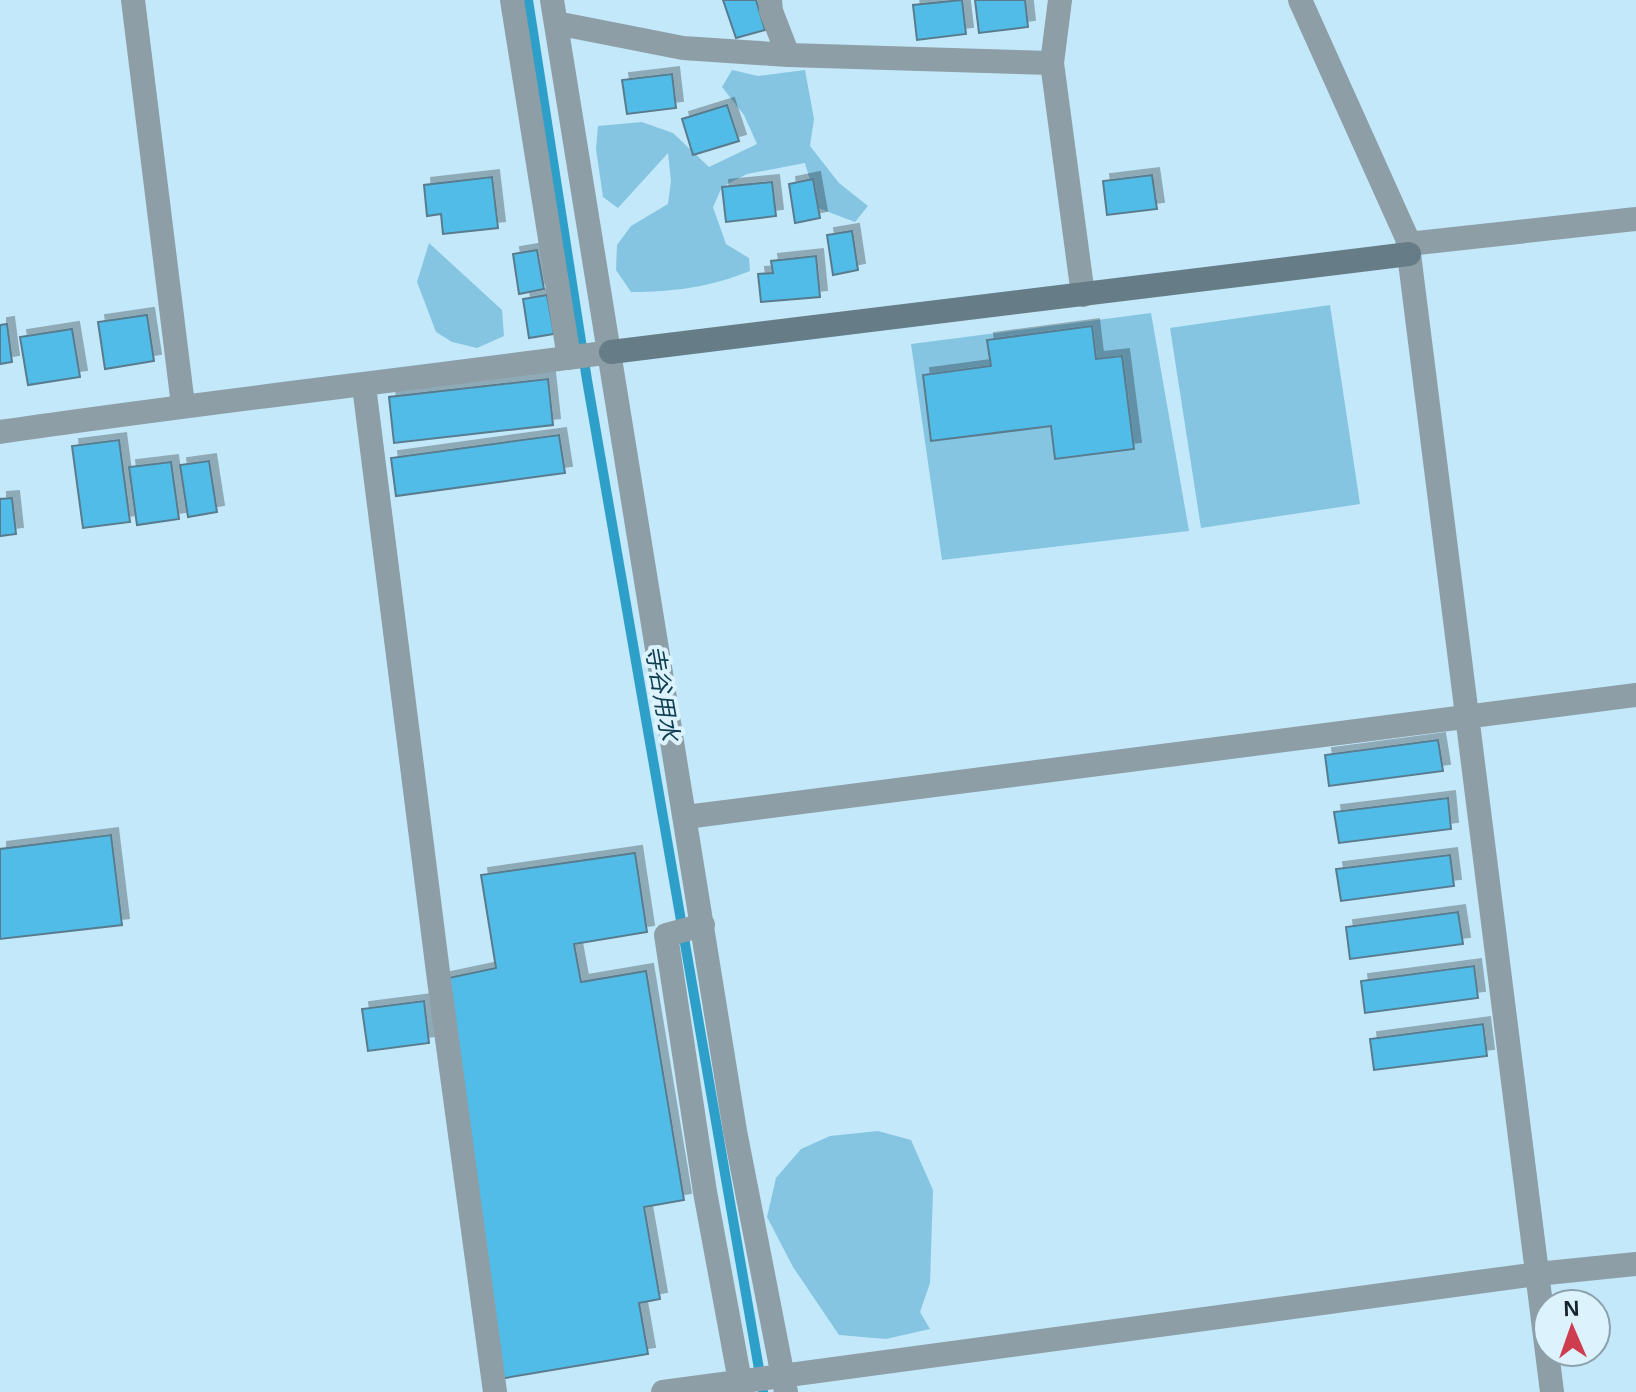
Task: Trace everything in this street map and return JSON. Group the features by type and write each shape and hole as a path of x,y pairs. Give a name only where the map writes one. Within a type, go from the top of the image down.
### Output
{"street":[{"path":"133,0 183,405"},
{"path":"512,0 569,358"},
{"path":"770,0 771,11 788,55"},
{"path":"1060,0 1052,63 1083,295"},
{"path":"1300,0 1408,249 1552,1392"},
{"path":"784,1384 735,1131 554,12 683,48 788,55 1052,63"},
{"path":"0,432 183,405 364,386 611,352 1083,295 1636,219"},
{"path":"364,386 495,1392"},
{"path":"686,817 1636,695"},
{"path":"703,925 666,935 705,1192 740,1387"},
{"path":"663,1392 784,1384 1537,1274 1636,1264"}],"shaded area":[{"path":"732,70 758,76 805,70 814,119 810,146 839,183 868,206 855,222 818,208 805,163 747,174 722,187 713,207 726,244 749,258 750,271 692,288 631,292 616,270 617,245 631,226 668,204 671,181 668,153 618,208 603,197 596,149 598,126 642,122 673,133 709,167 757,144 744,115 722,87"},
{"path":"429,243 502,310 504,336 477,348 452,342 436,332 417,282"},
{"path":"1330,305 1360,504 1201,528 1170,328"},
{"path":"1151,313 1189,531 942,560 911,344"},
{"path":"878,1131 911,1140 933,1190 930,1283 920,1312 930,1329 886,1339 839,1335 793,1267 767,1217 776,1178 801,1149 830,1136"}],"building":[{"path":"723,0 756,0 765,30 736,38"},
{"path":"962,0 966,34 917,40 913,5"},
{"path":"975,0 1025,0 1028,27 979,33"},
{"path":"672,74 676,108 627,114 622,80"},
{"path":"727,105 739,141 693,155 682,119"},
{"path":"1152,175 1157,209 1107,215 1103,181"},
{"path":"492,177 498,228 443,234 441,214 427,216 424,185"},
{"path":"813,179 820,218 795,223 789,184"},
{"path":"772,182 776,216 726,222 722,187"},
{"path":"852,231 858,270 833,275 827,235"},
{"path":"537,250 544,289 519,294 513,254"},
{"path":"816,256 820,297 761,302 758,274 773,273 771,261"},
{"path":"547,295 554,334 529,338 523,299"},
{"path":"147,315 154,361 105,369 98,322"},
{"path":"7,324 12,362 0,364 0,325"},
{"path":"1092,326 1096,359 1122,356 1134,449 1055,459 1051,426 931,441 923,375 991,366 987,340"},
{"path":"72,329 80,377 28,385 20,337"},
{"path":"548,379 553,425 394,443 389,397"},
{"path":"559,435 565,473 396,496 391,458"},
{"path":"119,440 130,522 83,528 72,446"},
{"path":"209,461 217,512 188,517 180,465"},
{"path":"171,462 179,519 137,525 129,467"},
{"path":"12,498 16,534 0,536 0,499"},
{"path":"1438,740 1443,771 1329,786 1325,755"},
{"path":"1448,798 1451,829 1339,843 1334,812"},
{"path":"111,835 122,925 0,939 0,849"},
{"path":"635,853 647,932 574,944 581,982 646,971 684,1200 644,1207 660,1299 639,1303 648,1354 493,1380 439,980 496,968 481,875"},
{"path":"1450,855 1454,886 1341,901 1336,869"},
{"path":"1458,912 1463,944 1350,959 1346,927"},
{"path":"1474,966 1478,998 1365,1013 1361,981"},
{"path":"424,1001 429,1043 368,1051 362,1009"},
{"path":"1483,1024 1487,1056 1374,1070 1370,1039"}],"waterway":[{"name":"寺谷用水","path":"528,0 587,380 763,1392"}]}
